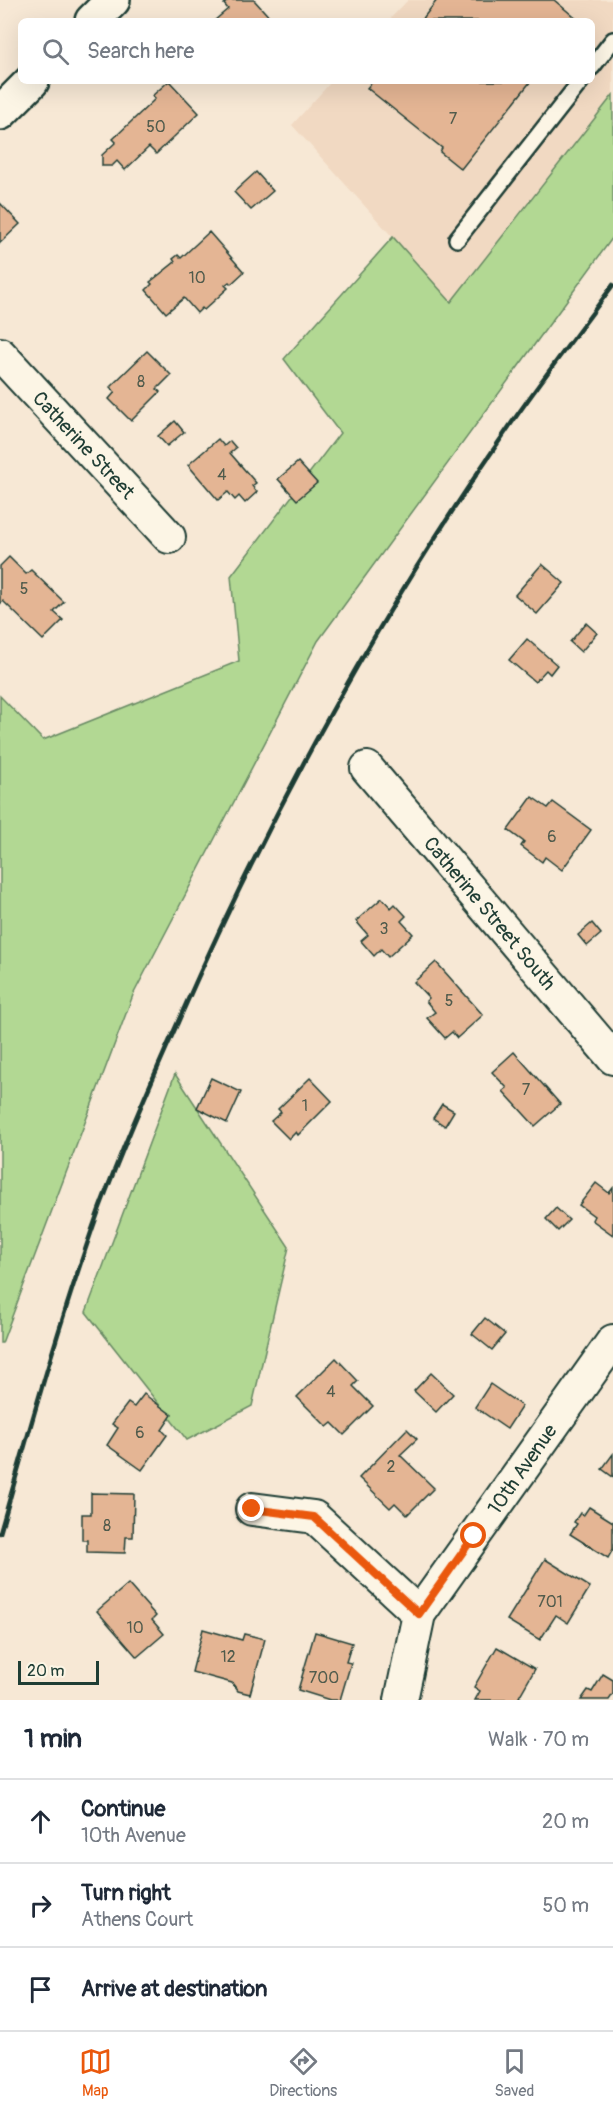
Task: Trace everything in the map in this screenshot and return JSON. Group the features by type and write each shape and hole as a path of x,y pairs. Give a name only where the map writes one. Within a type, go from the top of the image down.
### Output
{"street":[{"path":"95,18 113,0"},
{"path":"0,113 29,84"},
{"name":"Catherine Street","path":"0,354 169,537"},
{"name":"Catherine Street South","path":"367,768 613,1058"},
{"name":"10th Avenue","path":"401,1700 419,1614 613,1341"},
{"path":"252,1509 314,1517 419,1614"}],"lane":[{"path":"595,63 613,40"},
{"path":"457,239 579,84"}],"shaded area":[{"path":"408,0 613,0 613,95 451,302 292,125 329,84 595,84 595,18 391,18"}],"green space":[{"path":"613,95 613,237 318,641 133,995 2,1343 0,1343 0,696 43,740 239,661 231,576 340,433 284,359 393,237 451,302"},
{"path":"175,1074 289,1247 252,1406 187,1440 86,1312"}],"building":[{"path":"229,0 254,0 270,18 218,18 228,9 224,4"},
{"path":"437,0 554,0 575,18 423,18"},
{"path":"166,84 172,84 199,113 156,154 149,147 125,170 117,161 112,166 102,166 102,155 116,142 113,139 155,99 152,96"},
{"path":"370,84 529,84 461,169 440,152 442,148 367,88"},
{"path":"256,172 273,191 251,210 234,192"},
{"path":"0,203 20,224 0,243"},
{"path":"209,232 244,272 231,284 229,282 225,285 228,288 204,310 202,308 197,313 184,298 166,313 146,290 152,284 150,282 175,262 173,259 178,255 181,258"},
{"path":"147,351 171,375 157,389 160,392 131,421 109,399 115,392 110,387"},
{"path":"175,421 184,432 167,446 158,436"},
{"path":"218,439 224,446 230,441 236,448 230,453 256,483 252,486 257,492 245,503 239,496 235,500 228,492 218,500 188,465"},
{"path":"298,462 317,483 297,500 278,479"},
{"path":"9,557 26,574 31,570 64,602 54,612 63,620 43,640 3,601 0,604 0,566"},
{"path":"542,564 564,583 537,614 515,595"},
{"path":"586,623 597,633 581,652 570,642"},
{"path":"527,639 557,665 550,674 546,670 535,682 509,660"},
{"path":"532,797 548,808 553,802 591,830 562,870 545,857 542,862 521,846 524,842 508,830"},
{"path":"382,898 391,908 395,904 406,916 401,921 413,934 388,957 381,949 374,956 361,941 368,935 356,921"},
{"path":"592,923 601,934 587,946 578,935"},
{"path":"436,962 483,1015 457,1038 452,1032 445,1038 427,1018 435,1012 426,1001 429,998 414,982"},
{"path":"514,1052 560,1104 535,1126 503,1091 507,1088 492,1072"},
{"path":"211,1078 241,1092 227,1123 197,1108"},
{"path":"310,1078 332,1101 298,1135 296,1132 289,1139 271,1121 281,1112 278,1109"},
{"path":"442,1104 454,1111 445,1126 433,1118"},
{"path":"596,1183 609,1193 613,1188 613,1235 592,1220 594,1216 579,1205"},
{"path":"556,1208 569,1220 558,1231 546,1219"},
{"path":"485,1318 505,1334 492,1350 472,1334"},
{"path":"336,1358 358,1381 353,1386 373,1406 344,1435 332,1423 327,1427 297,1397"},
{"path":"431,1373 453,1394 436,1412 414,1391"},
{"path":"490,1384 522,1406 507,1429 475,1407"},
{"path":"144,1394 172,1415 162,1430 167,1435 142,1470 107,1445 118,1428 112,1424 128,1403 134,1407"},
{"path":"407,1429 417,1439 400,1455 434,1488 407,1515 395,1503 390,1508 359,1478"},
{"path":"613,1454 613,1477 602,1469"},
{"path":"91,1493 134,1494 133,1537 126,1537 125,1553 87,1552 87,1540 82,1540 82,1514 91,1514"},
{"path":"589,1507 613,1522 613,1549 608,1558 570,1534 577,1524 574,1522 580,1513 583,1516"},
{"path":"545,1559 590,1587 568,1623 556,1615 540,1640 507,1620"},
{"path":"128,1584 156,1616 152,1620 164,1634 137,1657 97,1611"},
{"path":"203,1629 242,1640 244,1634 265,1639 250,1694 238,1691 232,1683 192,1672"},
{"path":"315,1632 352,1643 346,1662 351,1663 340,1700 330,1700 298,1690"},
{"path":"497,1647 535,1669 519,1697 524,1700 475,1700 480,1691 474,1687"},
{"path":"603,1674 613,1680 613,1694 609,1700 581,1700 588,1690 592,1692"}],"railway":[{"path":"0,1533 59,1330 99,1210 157,1069 251,866 330,714 418,565 464,492 513,421 613,285"}],"route":[{"path":"252,1509 314,1517 419,1614 474,1536"}]}
